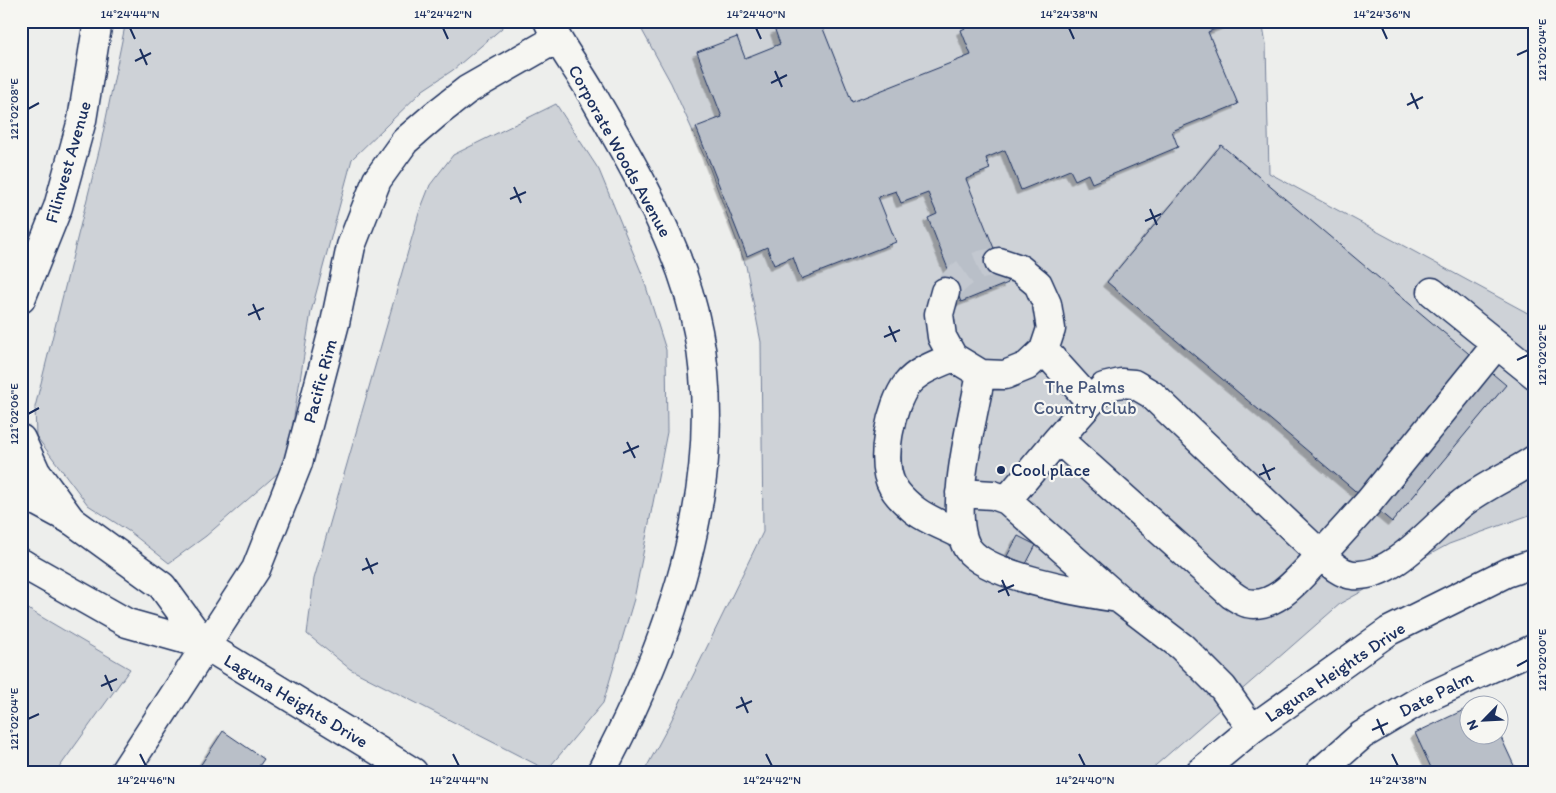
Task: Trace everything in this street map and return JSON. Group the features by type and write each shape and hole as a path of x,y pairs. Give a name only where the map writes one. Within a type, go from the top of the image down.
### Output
{"street":[{"name":"Filinvest Avenue","path":"21,298 58,207 77,139 98,21"},
{"name":"Pacific Rim","path":"124,772 256,569 298,463 335,323 351,246 377,180 405,141 434,115 552,30"},
{"name":"Corporate Woods Avenue","path":"552,30 591,92 652,202 675,253 693,306 704,373 705,443 699,505 684,568 652,665 601,772"},
{"path":"945,292 939,314 942,337 953,357 981,374 1005,375 1027,366 1044,350 1051,329 1047,304 1038,284 1020,268 999,262"},
{"path":"1432,292 1535,375"},
{"path":"1058,439 1232,595 1246,603 1263,603 1277,596 1321,555 1368,502 1497,344"},
{"path":"1044,350 1090,401"},
{"path":"953,357 924,370 908,382 898,400 888,436 887,464 892,486 912,509 962,535"},
{"path":"981,374 960,493 959,518 962,535 969,551 986,562 1021,578 1068,590 1118,598"},
{"path":"1007,500 1090,401 1104,387 1121,382 1134,384 1151,394 1321,555 1342,572 1353,575 1372,573 1396,561 1480,490 1535,459"},
{"path":"21,439 36,472 71,520"},
{"name":"Laguna Heights Drive","path":"21,493 71,520 162,586 205,646"},
{"path":"960,493 993,495 1007,500 1118,598 1182,647 1223,688 1252,729"},
{"name":"Laguna Heights Drive","path":"1200,772 1252,729 1389,631 1506,573 1535,563"},
{"name":"Laguna Heights Drive","path":"22,564 128,623 205,646 412,772"},
{"name":"Date Palm","path":"1320,772 1362,735 1419,701 1535,648"}],"green space":[{"path":"126,21 500,21 502,28 453,70 423,90 352,159 311,312 286,466 206,536 169,563 130,532 88,505 36,436 35,407 101,143"},
{"name":"The Palms Country Club","path":"637,21 1262,21 1266,45 1269,173 1535,317 1535,513 1449,544 1341,603 1148,772 644,772 669,725 763,532 761,342 746,266 710,169 671,83"},
{"path":"556,104 599,170 642,274 666,350 667,432 634,599 603,703 547,770 350,669 307,634 314,579 419,213 430,185 453,155"},
{"path":"21,605 130,669 56,772 21,772"}],"building":[{"path":"796,21 820,21 852,102 971,55 961,30 980,21 1235,21 1208,32 1238,104 1172,131 1178,147 1092,183 1088,174 1075,180 1070,170 1021,190 1005,150 986,158 990,169 966,179 1008,283 961,302 928,218 937,214 928,193 901,203 896,191 878,197 896,242 801,279 793,257 774,265 767,247 747,256 696,127 722,117 697,52 737,37 745,58 780,44 775,30"},
{"path":"1221,145 1506,385 1392,522 1107,282"},
{"path":"1018,536 1036,545 1026,564 1007,556"},
{"path":"1458,713 1458,746 1505,746 1517,772 1433,772 1415,733"},
{"path":"223,731 264,759 255,772 196,772"}],"tunnel":[{"path":"945,292 956,279 969,270 983,264 999,262"}],"place":[{"name":"Cool place","path":"1001,470"}]}
